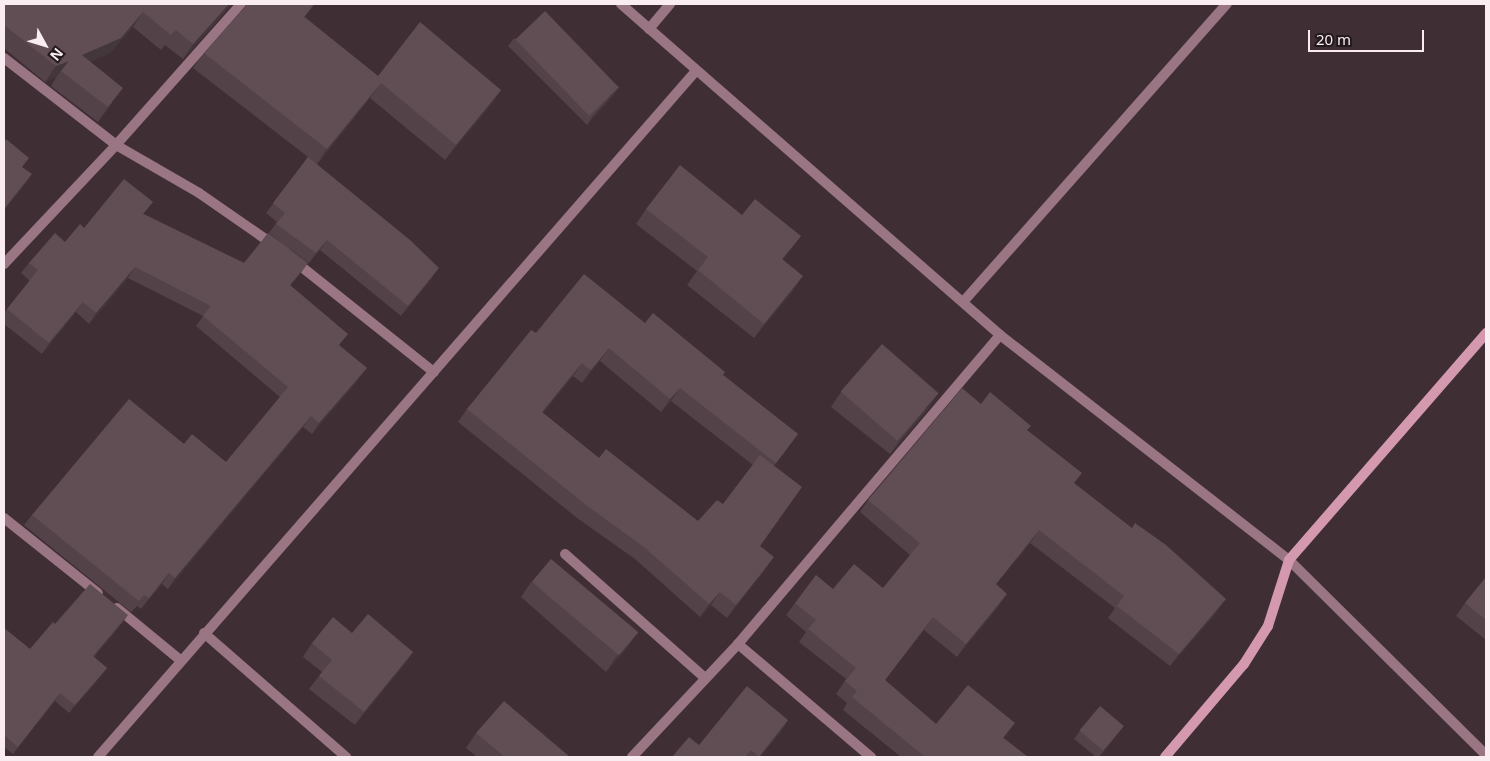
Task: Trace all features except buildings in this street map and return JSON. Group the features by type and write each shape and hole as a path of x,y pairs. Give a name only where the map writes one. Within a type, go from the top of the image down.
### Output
{"street":[{"path":"4,264 116,146 241,4"},
{"path":"621,4 695,72 1000,335 1288,560 1486,755"},
{"path":"649,29 670,4"},
{"path":"962,302 1227,4"},
{"path":"4,58 116,146 199,193 281,250 434,372"},
{"path":"98,757 180,660 695,72"},
{"path":"1165,757 1244,664 1268,626 1288,560 1486,333"},
{"path":"632,757 738,644 1000,335"},
{"path":"4,518 180,660"},
{"path":"565,554 705,678"},
{"path":"204,633 346,757"},
{"path":"738,644 872,757"}]}
